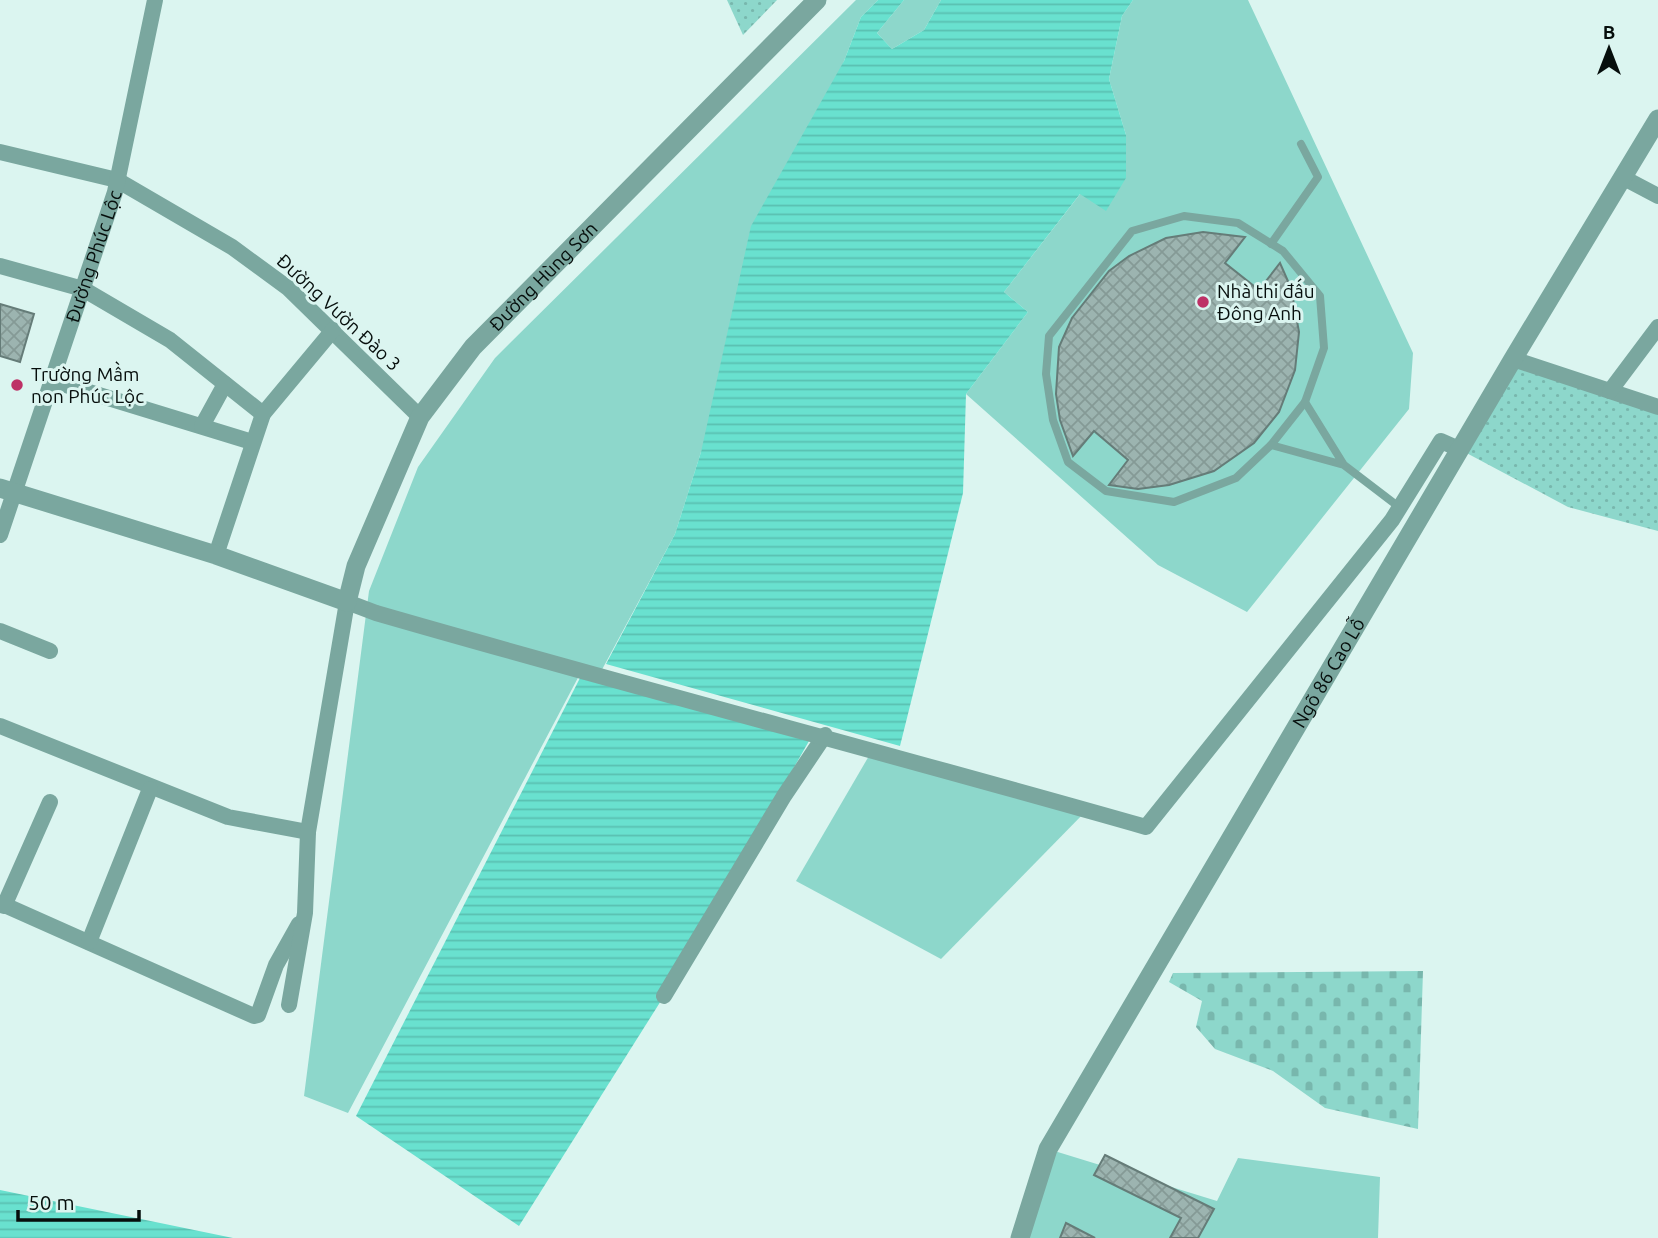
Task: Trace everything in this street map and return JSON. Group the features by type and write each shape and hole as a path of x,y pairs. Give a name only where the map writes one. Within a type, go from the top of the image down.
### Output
{"street":[{"name":"Đường Phúc Lộc","path":"0,535 7,489 53,381 117,180 155,0"},
{"name":"Đường Hùng Sơn","path":"347,602 356,566 420,417 473,347 817,0"},
{"name":"Ngõ 86 Cao Lỗ","path":"1020,1238 1048,1149 1459,449 1658,119"},
{"name":"Đường Vườn Đào 3","path":"0,152 117,180 232,247 288,288 420,417"},
{"path":"1622,177 1658,196"},
{"path":"0,266 83,289 170,340 263,414"},
{"path":"1609,391 1658,327"},
{"path":"216,555 263,414 333,330"},
{"path":"1513,359 1658,407"},
{"path":"53,381 252,442"},
{"path":"202,426 225,384"},
{"path":"7,489 216,555 376,614 568,668 825,735 1146,827 1399,508 1441,441 1459,449"},
{"path":"289,1005 304,913 308,832 347,602"},
{"path":"0,631 50,651"},
{"path":"0,726 150,789 228,817 308,832"},
{"path":"664,996 784,796 825,735"},
{"path":"89,942 150,789"},
{"path":"50,802 2,905 254,1016 258,1015 276,965 304,913"}],"lane":[{"path":"1270,244 1318,177 1301,144"},
{"path":"1184,216 1238,223 1283,251 1320,296 1324,348 1305,402 1271,445 1236,478 1174,502 1106,491 1068,462 1053,420 1046,374 1049,336 1132,231 1184,216"},
{"path":"1305,402 1344,465 1399,508"},
{"path":"1271,445 1344,465"}],"green space":[{"path":"727,0 777,0 743,35"},
{"path":"856,0 878,0 861,17 844,61 701,452 675,534 598,677 581,672 348,1113 304,1096 369,591 418,467 495,358"},
{"path":"904,0 941,0 924,30 892,49 877,33"},
{"name":"Nhà thi đấu Đông Anh","path":"1133,0 1248,0 1413,353 1409,409 1247,612 1158,565 966,394 1028,312 1004,292 1126,135 1109,79 1122,16"},
{"path":"1513,359 1658,407 1658,531 1568,507 1459,449"},
{"path":"873,749 1087,810 941,959 796,881"},
{"path":"1423,971 1418,1129 1325,1108 1273,1071 1215,1049 1196,1027 1202,1001 1169,982 1173,973"},
{"path":"1048,1149 1217,1201 1238,1158 1380,1177 1378,1238 1018,1238"}],"shaded area":[{"path":"878,0 904,0 877,33 892,49 924,30 941,0 1133,0 1122,16 1109,79 1126,135 1126,178 1106,211 1080,194 1004,292 1028,312 966,394 963,493 900,746 606,664 675,534 701,452 751,226 844,61 861,17"},
{"path":"580,678 809,741 664,996 519,1226 356,1116"},
{"path":"0,1190 233,1238 0,1238"}],"building":[{"path":"1203,232 1245,237 1225,263 1259,290 1280,263 1291,288 1299,332 1295,370 1279,412 1254,443 1214,471 1169,485 1138,489 1109,485 1128,460 1094,431 1073,456 1060,420 1056,394 1059,347 1072,318 1109,271 1129,256 1166,238"},
{"path":"0,304 34,314 20,362 0,356"},
{"path":"1105,1155 1214,1209 1198,1238 1170,1238 1181,1218 1094,1175"},
{"path":"1066,1223 1095,1238 1060,1238"}],"place":[{"name":"Nhà thi đấu Đông Anh","path":"1203,302"},
{"name":"Trường Mầm non Phúc Lộc","path":"17,385"}]}
